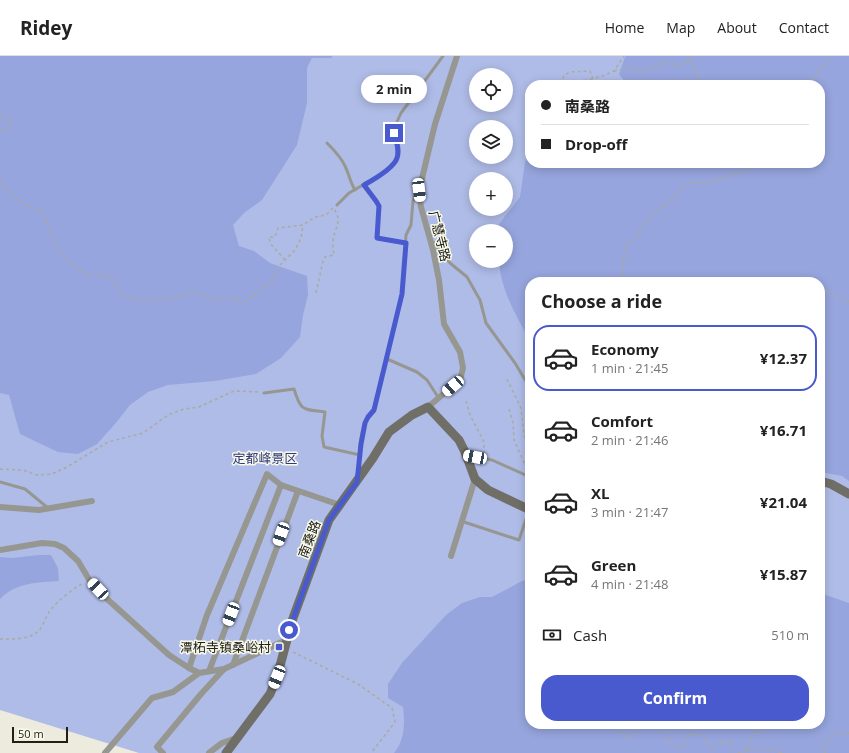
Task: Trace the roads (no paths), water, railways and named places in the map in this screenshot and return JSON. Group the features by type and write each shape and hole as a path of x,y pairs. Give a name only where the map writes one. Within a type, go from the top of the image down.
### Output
{"street":[{"name":"广慧寺路","path":"428,407 460,380 463,368 460,352 444,324 439,280 430,237 421,207 419,190 435,124 456,56"},
{"path":"428,407 459,440 474,479 488,490 525,508"},
{"name":"南桑路","path":"226,753 270,694 277,677 285,644 305,584 329,520 357,482 389,432 412,415 428,407"},
{"path":"189,668 207,615 267,474 280,485 340,505"},
{"path":"451,556 474,479"},
{"path":"825,482 849,494"},
{"path":"209,671 280,485"},
{"path":"233,665 298,491"},
{"path":"0,507 39,510 92,501"},
{"path":"0,550 42,544 55,544 64,548 78,561 90,581 106,598 170,655 199,673"},
{"path":"105,753 152,698 173,692 199,673 224,669 285,644"},
{"path":"152,753 224,669"},
{"path":"209,753 222,743 238,737"},
{"path":"157,747 163,753"}],"lane":[{"path":"336,205 349,193 387,171 397,158 397,145 394,133 396,124 401,113 443,56"},
{"path":"327,143 343,162 355,190"},
{"path":"364,185 379,206 377,238 406,243"},
{"path":"357,482 365,423 374,410 402,294 406,234 411,225 413,201 419,190"},
{"path":"430,237 450,263 467,277 480,300 486,323 515,363 525,380"},
{"path":"387,359 417,372 427,380 439,398"},
{"path":"264,393 294,389 300,406 303,409 325,412 322,436 324,447 360,456"},
{"path":"466,455 492,460 525,475"},
{"path":"0,482 25,489 48,508"},
{"path":"461,521 519,540 525,524"}],"place":[{"name":"潭柘寺镇桑峪村","path":"279,647"}],"park label":[{"name":"定都峰景区","path":"265,458"}]}
